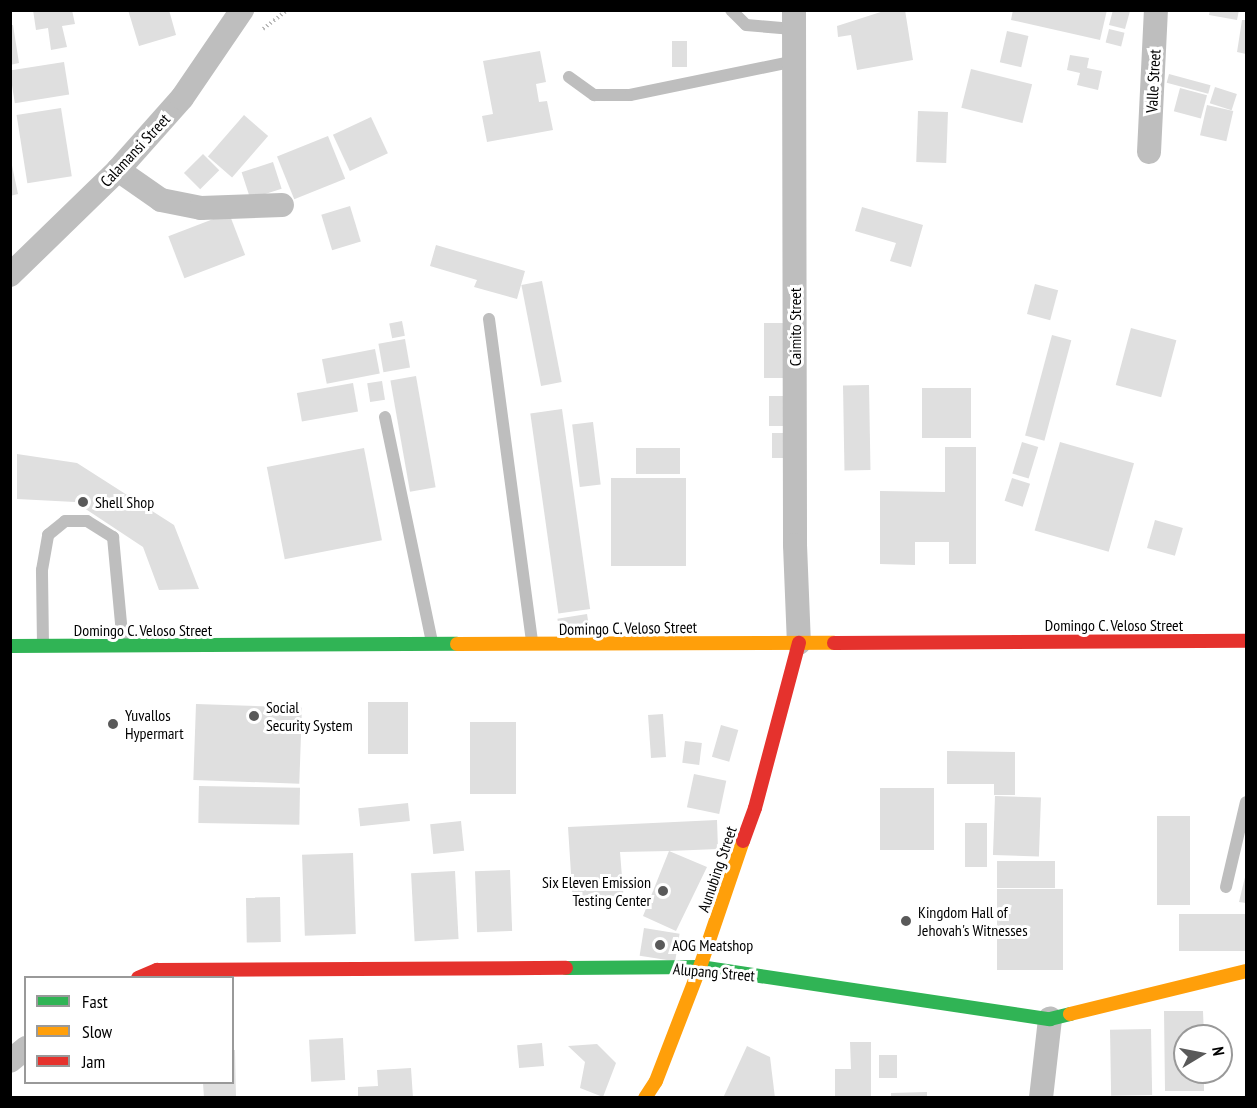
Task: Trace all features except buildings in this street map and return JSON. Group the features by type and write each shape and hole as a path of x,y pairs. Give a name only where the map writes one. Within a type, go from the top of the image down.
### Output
{"main road":[{"name":"Domingo C. Veloso Street","path":"10,646 533,646 1246,641"},
{"name":"Aunubing Street","path":"645,1098 656,1081 700,967 755,808 799,643"},
{"name":"Alupang Street","path":"143,976 157,970 700,967 1050,1019 1246,971"}],"street":[{"name":"Valle Street","path":"1149,152 1156,10"},
{"name":"Calamansi Street","path":"10,275 118,170 252,15"},
{"name":"Caimito Street","path":"793,20 795,61 795,545 799,643"},
{"path":"118,170 161,200 201,208 282,205"},
{"path":"1041,1098 1050,1019"},
{"path":"10,1060 24,1050"}],"lane":[{"path":"731,10 746,25 793,20"},
{"path":"569,78 594,95 630,95 795,61"},
{"path":"489,319 533,646"},
{"path":"385,417 433,646"},
{"path":"43,646 42,570 48,535 65,521 87,521 113,537 123,647"},
{"path":"1226,887 1246,802"}],"path":[{"path":"252,15 263,30 287,10"}],"traffic: fast":[{"path":"10,646 457,644"},
{"path":"566,968 700,967 1050,1019 1070,1014"}],"traffic: slow":[{"path":"457,644 834,643"},
{"path":"645,1098 656,1081 700,967 743,841"},
{"path":"1070,1014 1246,971"}],"traffic: jam":[{"path":"834,643 1246,641"},
{"path":"743,841 755,808 799,643"},
{"path":"143,976 157,970 566,968"}],"place":[{"name":"Shell Shop","path":"83,502"},
{"name":"Social Security System","path":"254,716"},
{"name":"Yuvallos Hypermart","path":"113,724"},
{"name":"Six Eleven Emission Testing Center","path":"663,891"},
{"name":"Kingdom Hall of Jehovah's Witnesses","path":"906,921"},
{"name":"AOG Meatshop","path":"660,945"}]}
